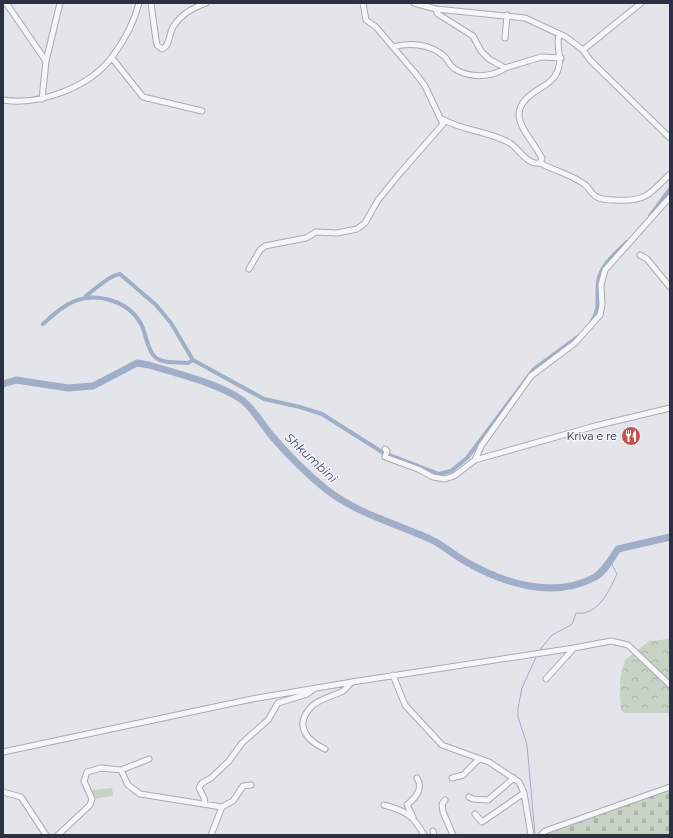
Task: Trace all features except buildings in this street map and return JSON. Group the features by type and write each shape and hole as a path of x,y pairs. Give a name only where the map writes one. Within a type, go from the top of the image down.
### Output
{"street":[{"path":"6,3 46,61"},
{"path":"42,99 46,61 60,3"},
{"path":"3,100 23,102 42,99 83,82 112,58 131,27 140,3"},
{"path":"151,3 157,45 162,49 167,45 173,27 182,16 206,3"},
{"path":"250,269 260,250 265,246 306,238 316,232 337,232 357,229 365,223 378,200 401,172 440,130 443,124 442,119 425,86 376,27 366,20 363,3"},
{"path":"414,3 436,9 508,15 533,20 559,34 583,50 591,61 670,138"},
{"path":"583,50 641,3"},
{"path":"436,9 437,13 441,16 473,36 481,51 489,59 505,68"},
{"path":"505,38 508,15"},
{"path":"540,163 542,158 539,152 520,125 520,112 524,101 556,76 561,58 558,40 559,34"},
{"path":"393,47 406,44 419,45 439,53 453,68 482,76 498,73 505,68 541,57 561,58"},
{"path":"112,58 143,97 202,111"},
{"path":"442,119 461,128 505,141 529,161 536,164 540,163 551,169 563,172 586,184 593,195 606,199 636,200 646,196 670,174"},
{"path":"475,460 481,446 531,376 574,343 595,322 601,311 601,285 605,270 670,197"},
{"path":"640,255 647,259 670,287"},
{"path":"385,452 434,477 443,479 451,478 475,460 670,408"},
{"path":"3,752 202,708 316,687 534,655 611,641 620,642 636,650 670,685"},
{"path":"546,679 574,648"},
{"path":"393,675 405,705 442,745 489,762 519,782 524,793 531,835"},
{"path":"325,749 316,745 303,732 303,724 306,714 313,705 344,690 352,682"},
{"path":"205,803 200,786 229,761 242,743 268,720 278,703 307,694 316,687"},
{"path":"58,835 90,804 92,799 84,781 87,772 101,768 121,770 149,759"},
{"path":"452,778 463,775 479,759"},
{"path":"121,770 128,785 140,794 150,797 178,799 222,807 233,802 243,786 251,785"},
{"path":"417,778 420,783 420,790 407,805 424,835"},
{"path":"469,797 473,799 481,798 485,801 488,800 514,778"},
{"path":"541,835 544,831 670,787"},
{"path":"3,792 19,796 46,835"},
{"path":"475,814 482,822 524,793"},
{"path":"445,800 442,804 443,812 453,835"},
{"path":"384,805 396,808 413,818"},
{"path":"211,835 222,807"}],"green space":[{"path":"670,639 670,713 624,713 621,710 620,679 625,660 649,641"},
{"path":"670,787 670,835 543,835 543,833"},
{"path":"112,788 113,796 93,799 92,790"}],"waterway":[{"path":"650,216 670,189"},
{"path":"592,321 595,316 598,302 599,276 609,260 627,242"},
{"path":"86,296 107,280 120,274 156,305 171,323 193,360"},
{"path":"43,324 59,310 83,298 92,297 113,301 126,307 136,316 143,328 152,354 158,359 166,362 188,363 193,360 264,399 300,407 322,414 382,452 439,474 451,471 467,458 534,369 580,335"},
{"name":"Shkumbini","path":"3,384 16,380 68,388 93,386 137,363 149,365 210,384 232,394 246,403 271,435 305,471 327,490 351,506 434,541 459,558 494,576 528,586 545,588 579,584 599,574 618,549 670,537"},
{"path":"539,651 552,635 571,625 576,613 591,611 602,601 617,574 610,561"},
{"path":"535,835 527,745 518,717 518,708 522,688 537,655"}],"place":[{"name":"Kriva e re","path":"631,436"}]}
